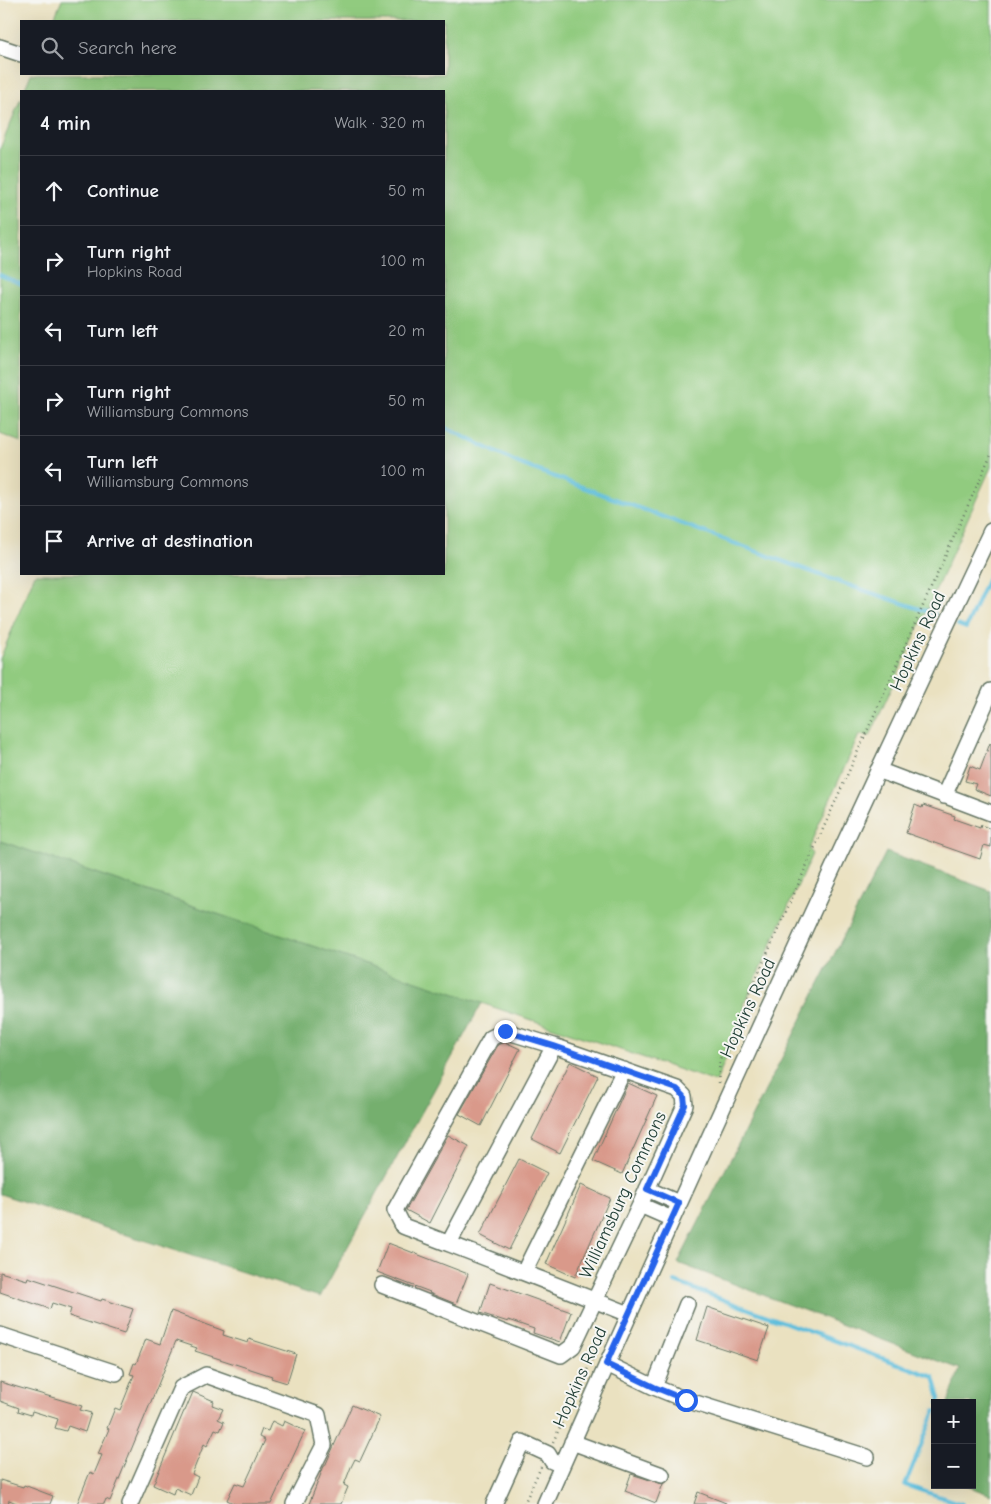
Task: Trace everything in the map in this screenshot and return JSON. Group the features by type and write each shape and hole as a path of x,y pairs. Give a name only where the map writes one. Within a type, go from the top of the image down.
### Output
{"street":[{"path":"0,47 20,54"},
{"name":"Hopkins Road","path":"545,1504 551,1460 572,1442 679,1203 878,770 991,531"},
{"path":"944,796 991,691"},
{"path":"878,770 991,813"},
{"name":"Williamsburg Commons","path":"595,1300 685,1105 684,1096 677,1089 505,1031 491,1038 395,1210 403,1226 629,1314"},
{"path":"449,1243 554,1046"},
{"path":"524,1272 624,1070"},
{"path":"647,1189 679,1203"},
{"path":"640,1205 672,1219"},
{"path":"382,1285 561,1355 573,1346 595,1300"},
{"path":"654,1387 687,1304"},
{"path":"0,1335 116,1373"},
{"path":"606,1364 686,1400 867,1456"},
{"path":"132,1504 181,1388 206,1375 318,1415 324,1445 294,1504"},
{"path":"572,1442 662,1475"},
{"path":"494,1504 520,1447 551,1460"}],"path":[{"path":"717,1091 720,1059 991,454"},
{"path":"524,1504 551,1460 601,1343"}],"green space":[{"path":"62,0 991,0 991,467 870,736 859,735 808,849 812,854 744,1005 746,1010 716,1082 0,841 0,659 35,575 445,575 445,90 24,90 31,75 445,75 445,20 53,20"},
{"path":"20,100 20,442 0,434 0,149"},
{"path":"0,841 482,1003 320,1297 0,1194"},
{"path":"886,852 991,891 991,1495 975,1489 976,1399 949,1399 960,1369 678,1263"}],"building":[{"path":"990,743 991,796 974,789 976,784 965,781 970,766 980,770"},
{"path":"915,805 922,808 923,805 955,816 954,819 980,828 981,825 991,829 991,847 984,845 980,859 906,833"},
{"path":"505,1042 520,1049 481,1126 459,1114 498,1045"},
{"path":"570,1062 598,1076 560,1153 532,1139"},
{"path":"628,1083 657,1096 622,1174 593,1161"},
{"path":"448,1135 469,1146 430,1223 406,1210"},
{"path":"519,1159 547,1173 509,1250 480,1235"},
{"path":"581,1185 610,1198 575,1277 546,1264"},
{"path":"388,1243 468,1274 456,1304 377,1272"},
{"path":"0,1272 27,1280 28,1277 101,1301 102,1299 133,1309 124,1334 69,1316 71,1309 52,1303 50,1309 0,1292"},
{"path":"490,1283 571,1312 560,1342 533,1333 534,1329 480,1313"},
{"path":"707,1307 769,1328 758,1360 697,1340"},
{"path":"171,1311 224,1331 223,1335 248,1343 249,1339 296,1354 287,1383 271,1378 272,1376 195,1351 197,1348 176,1341 110,1501 106,1499 104,1504 77,1504 90,1472 94,1474 102,1455 98,1454 109,1429 107,1428 115,1408 120,1410 134,1375 130,1374 134,1363 136,1364 146,1339 160,1344"},
{"path":"0,1382 82,1406 80,1410 91,1413 85,1432 68,1426 66,1431 55,1428 58,1419 32,1411 31,1415 18,1411 19,1408 0,1401"},
{"path":"193,1392 214,1401 212,1405 223,1409 218,1419 224,1422 220,1431 215,1429 207,1446 204,1444 192,1474 198,1477 191,1495 175,1488 173,1494 153,1485"},
{"path":"352,1405 380,1417 360,1461 355,1459 351,1467 344,1485 348,1487 341,1504 309,1504 324,1466"},
{"path":"272,1421 282,1426 284,1421 305,1431 271,1504 235,1504 227,1500 235,1483 244,1486 265,1440 259,1437 262,1429 268,1431"},
{"path":"631,1474 663,1484 656,1503 625,1491"},
{"path":"0,1480 23,1487 24,1485 53,1496 50,1504 19,1504 9,1500 8,1504 0,1504"},
{"path":"698,1492 726,1503 726,1504 694,1504"}],"waterway":[{"path":"0,275 20,284"},
{"path":"445,427 520,464 842,583 935,614"},
{"path":"958,625 966,628 991,571"},
{"path":"675,1282 934,1377 940,1399"},
{"path":"931,1421 905,1485 962,1504"}],"route":[{"path":"505,1031 677,1089 684,1096 685,1105 647,1189 679,1203 606,1364 686,1400"}]}
